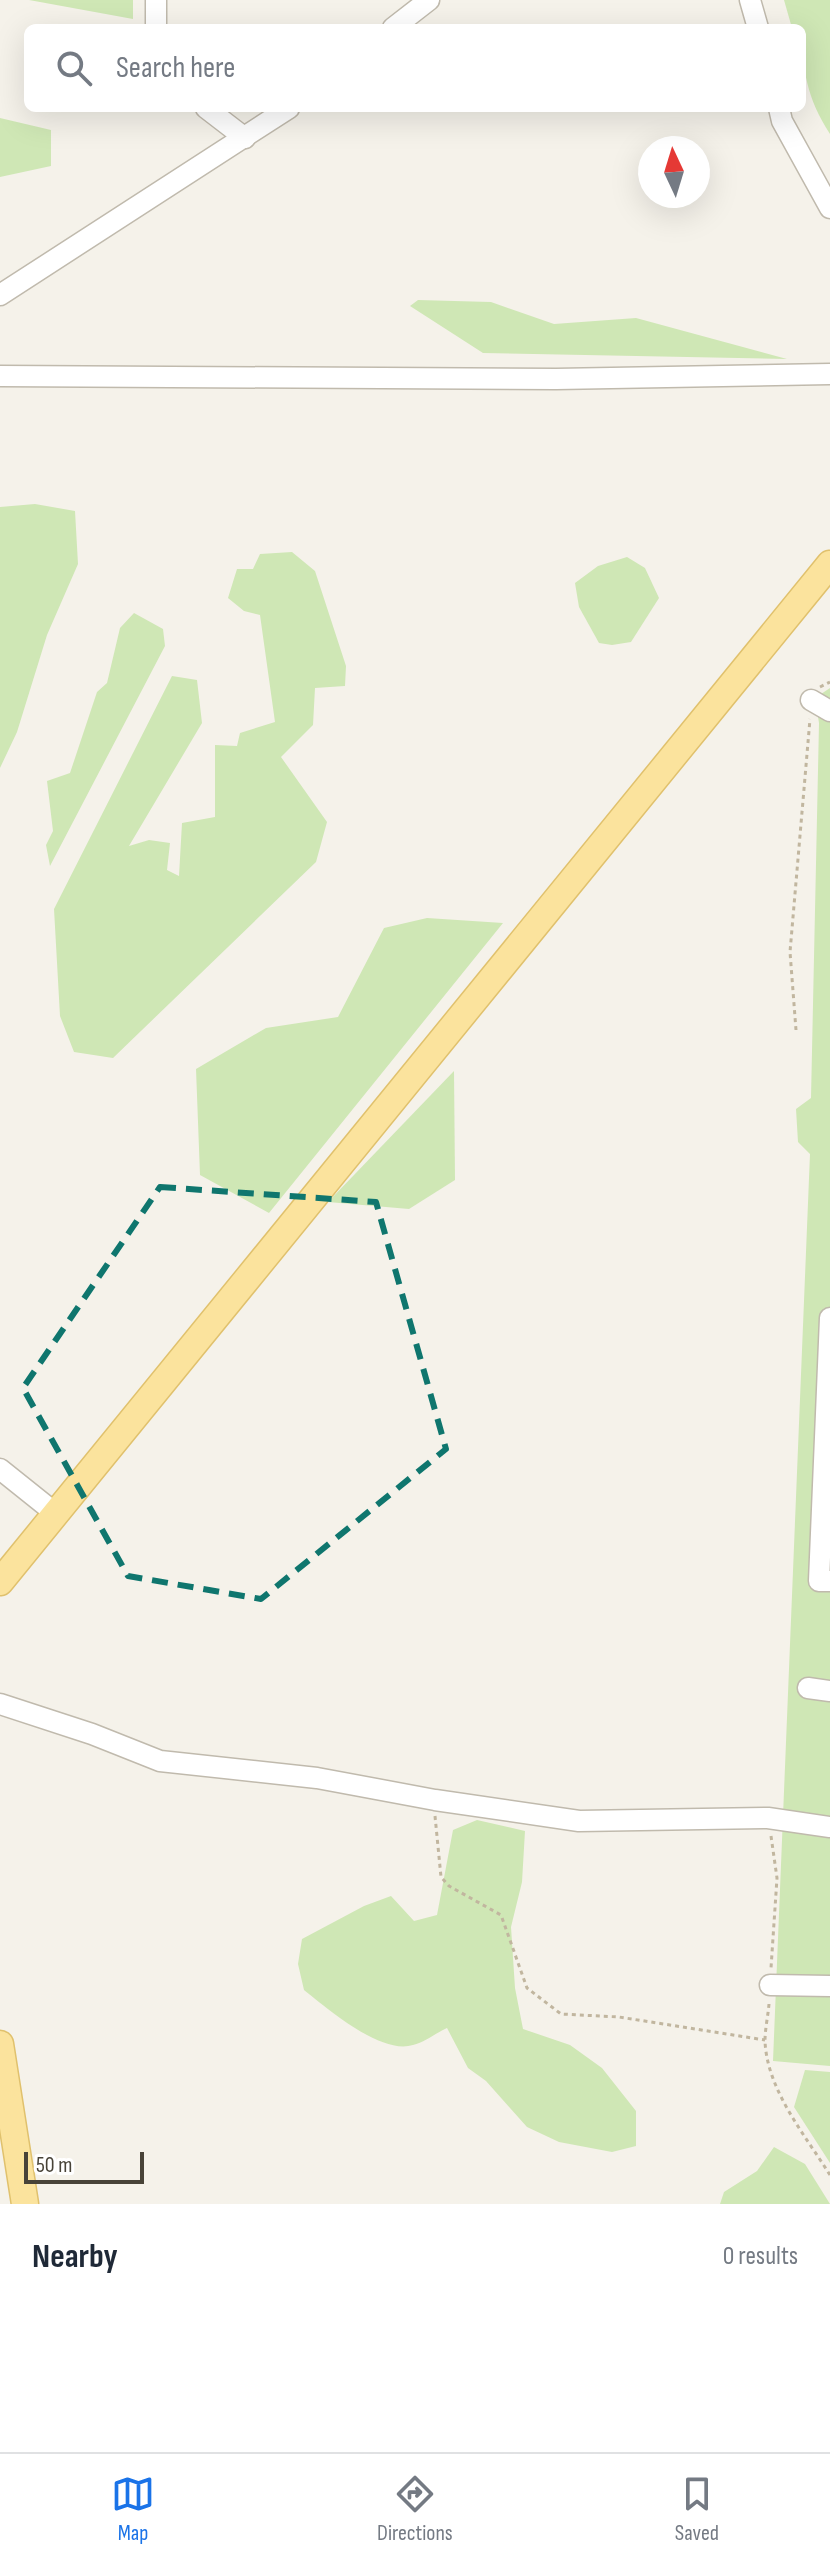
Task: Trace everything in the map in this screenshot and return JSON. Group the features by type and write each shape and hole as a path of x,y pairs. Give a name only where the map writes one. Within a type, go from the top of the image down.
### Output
{"main road":[{"path":"0,1582 830,564"},
{"path":"0,2044 25,2204"}],"street":[{"path":"156,0 156,24"},
{"path":"398,24 429,0"},
{"path":"750,0 757,24"},
{"path":"211,112 245,138"},
{"path":"0,295 283,112"},
{"path":"780,112 830,208"},
{"path":"0,376 556,379 830,374"},
{"path":"811,700 830,711"},
{"path":"830,1318 826,1486 819,1581 830,1581"},
{"path":"0,1469 55,1513"},
{"path":"808,1688 830,1691"},
{"path":"0,1704 92,1734 160,1761 317,1778 435,1800 579,1821 768,1818 830,1827"},
{"path":"770,1985 830,1986"}],"path":[{"path":"796,1030 790,952 811,700 821,685 830,682"},
{"path":"435,1800 441,1877 449,1886 501,1915 527,1988 544,2003 561,2014 619,2017 765,2040"}],"highlighted area":[{"path":"160,1187 376,1202 446,1449 261,1599 128,1576 23,1388"}],"green space":[{"path":"29,0 133,0 133,19"},
{"path":"784,0 830,0 830,134 807,83 806,24 791,24"},
{"path":"0,118 51,130 51,166 0,177"},
{"path":"418,300 491,302 554,324 636,318 787,359 483,353 410,306"},
{"path":"35,504 75,511 78,564 47,635 17,732 0,768 0,507"},
{"path":"292,552 315,571 346,666 345,686 315,688 313,725 281,757 327,822 316,862 113,1058 74,1052 60,1016 54,909 172,676 197,680 202,723 129,846 149,840 170,843 167,870 179,876 182,823 215,817 215,745 237,746 240,733 275,722 260,615 244,611 228,598 237,569 253,569 260,554"},
{"path":"627,557 645,568 659,598 631,642 612,645 599,643 579,607 575,583 598,566"},
{"path":"134,613 163,629 165,646 50,866 46,845 53,831 47,781 70,773 97,692 107,683 120,628"},
{"path":"830,688 830,2066 773,2061 810,1154 798,1142 796,1109 811,1098 819,723 815,698"},
{"path":"427,918 503,923 269,1213 200,1175 196,1069 266,1028 338,1017 384,928"},
{"path":"454,1071 455,1180 409,1209 328,1202"},
{"path":"477,1820 525,1831 522,1882 511,1927 515,1988 523,2029 570,2045 602,2068 636,2111 636,2146 612,2152 559,2142 527,2127 486,2081 468,2068 447,2028 413,2045 386,2043 356,2028 304,1990 298,1964 302,1939 364,1906 391,1896 414,1921 437,1915 453,1830"},
{"path":"805,2070 830,2072 830,2163 794,2107"},
{"path":"774,2147 805,2164 830,2204 720,2204 724,2192 757,2171"}]}
